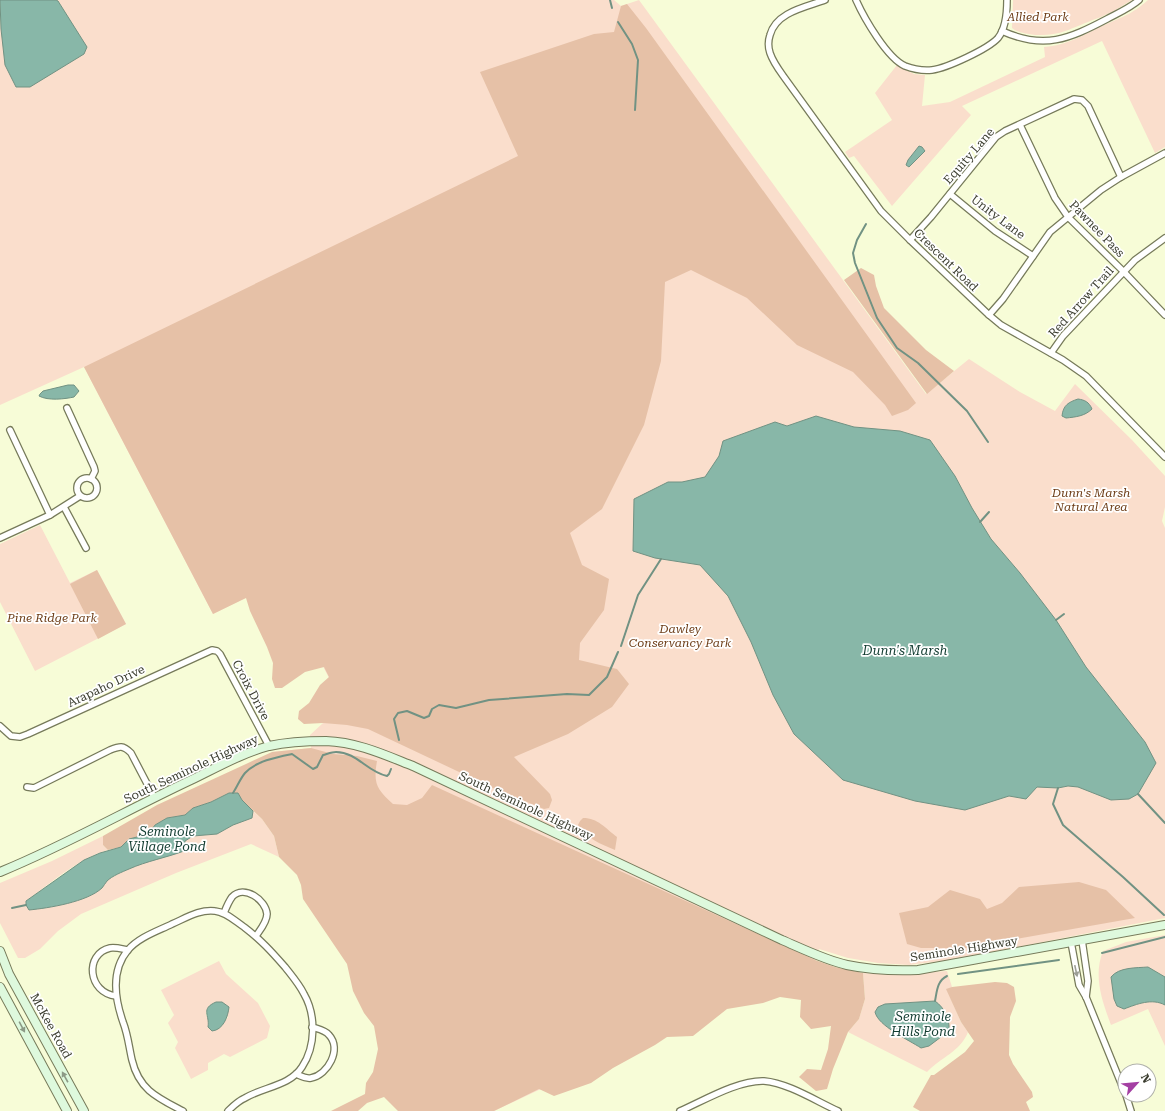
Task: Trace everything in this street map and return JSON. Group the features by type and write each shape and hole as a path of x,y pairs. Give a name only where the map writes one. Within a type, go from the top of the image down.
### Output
{"street":[{"name":"Crescent Road","path":"825,0 786,15 777,21 771,31 768,42 769,52 876,204 910,240 989,316 1000,325 1051,353 1086,376 1165,457"},
{"path":"856,0 866,20 891,54 904,65 913,68 931,70 941,69 987,47 998,38 1005,23 1007,0"},
{"path":"1002,31 1031,40 1044,42 1058,40 1102,22 1130,7 1139,0"},
{"name":"Equity Lane","path":"910,240 931,217 996,137 1074,99 1082,100 1088,106 1121,177"},
{"name":"Pawnee Pass","path":"1020,125 1055,198 1068,217 1165,315"},
{"path":"989,316 1003,299 1050,232 1101,190 1121,177 1165,153"},
{"name":"Unity Lane","path":"950,194 995,231 1033,256"},
{"name":"Red Arrow Trail","path":"1051,353 1063,336 1123,271 1135,260 1165,238"},
{"path":"67,408 94,467 95,471 91,479"},
{"path":"10,430 50,514"},
{"path":"0,538 64,507 80,496 90,497 95,493 96,487 96,484 91,479 82,479 78,484 77,490 80,496"},
{"path":"64,507 86,548"},
{"name":"Arapaho Drive","path":"0,726 11,736 20,737 209,650"},
{"name":"Croix Drive","path":"209,650 217,651 220,654 269,746"},
{"name":"South Seminole Highway","path":"0,872 50,850 154,797 269,746 289,743 328,741 362,746 379,752 462,789 640,874"},
{"path":"27,787 34,788 121,746 132,753 154,797"},
{"name":"Seminole Highway","path":"640,874 812,954 846,965 895,971 918,970 1165,925"},
{"path":"224,913 232,897 236,894 247,893 257,897 265,908 267,915 265,922 256,936"},
{"path":"180,1110 155,1096 140,1081 132,1060 127,1033 119,1010 116,996 116,980 119,968 128,950 146,936 191,915 208,911 216,911 224,913 256,936 267,946 300,986 310,1006 312,1027 312,1039 309,1052 302,1067 296,1074 275,1086 245,1097 228,1111"},
{"path":"1082,940 1088,981 1086,997"},
{"path":"1071,942 1079,985 1086,997 1117,1072"},
{"path":"116,996 103,992 96,984 93,974 93,966 96,958 101,952 109,948 128,950"},
{"name":"McKee Road","path":"0,950 8,974 84,1111"},
{"path":"0,964 8,974"},
{"path":"0,987 67,1111"},
{"path":"296,1074 306,1078 315,1077 326,1069 331,1060 334,1047 332,1038 326,1032 312,1027"},
{"path":"680,1111 741,1084 764,1082 786,1086 838,1111"}],"green space":[{"name":"Dawley Conservancy Park","path":"56,0 614,0 621,6 639,0 926,394 969,359 1020,392 1055,411 1075,384 1132,440 1165,476 1165,507 1162,521 1165,528 1165,918 957,959 909,965 878,963 848,958 819,949 815,960 494,1111 428,1111 272,752 311,748 310,735 323,723 346,711 279,581 213,614 84,367 0,405 0,17 1,29 72,23"},
{"name":"Allied Park","path":"1013,0 1132,0 1116,10 1068,30 1050,35 1035,35 1023,33 1012,28"},
{"path":"1148,0 1165,0 1165,147 1155,153 1102,41 962,106 971,115 892,206 854,156 849,158 845,152 892,120 875,93 897,65 914,74 925,75 922,106 950,102 1045,57 1044,47 1053,46 1081,37 1126,15"},
{"name":"Pine Ridge Park","path":"40,525 70,583 97,570 126,624 35,671 0,602 0,544"},
{"path":"253,811 262,819 274,836 279,857 251,844 176,873 81,914 58,931 40,949 25,958 18,958 0,923 0,883 52,861 103,836 103,845 108,850 76,865 26,901 102,888 107,880 128,869 150,860 168,857 185,841 193,836 217,834 233,825 252,818"},
{"path":"1165,935 1165,977 1148,967 1111,977 1113,987 1124,1009 1150,1002 1165,1005 1165,1046 1148,1009 1111,1025 1102,998 1099,970 1103,951 1126,942"},
{"path":"219,961 226,974 258,1003 270,1026 267,1038 230,1057 224,1054 208,1063 208,1070 191,1079 175,1048 178,1042 168,1023 174,1015 161,990","holes":["207,1008 228,1017 219,1029 208,1025 209,1020 206,1015"]},
{"path":"947,971 952,987 947,990 961,1022 968,1032 965,1039 955,1049 927,1072 848,1032 859,1019 865,999 863,973 897,975","holes":["935,1001 945,1035 929,1046 911,1003"]}],"shaded area":[{"path":"627,4 646,28 916,403 908,410 892,416 885,405 853,372 797,345 747,298 691,270 665,282 661,361 644,425 602,509 570,533 582,565 609,579 604,610 580,643 579,660 617,669 629,684 612,707 568,734 514,757 550,794 552,800 549,808 544,809 493,788 368,729 323,723 304,724 298,719 299,711 309,703 320,685 329,677 324,667 305,672 282,688 275,688 272,679 273,663 250,611 246,598 213,614 84,367 518,156 480,72 594,34 614,32 621,6"},
{"path":"861,268 874,275 876,286 884,308 926,350 954,371 927,394 844,280"},
{"path":"97,570 126,624 98,639 70,584"},
{"path":"311,748 333,754 357,756 377,761 376,781 380,790 393,804 407,805 422,798 432,785 815,960 835,967 863,973 865,999 859,1019 848,1032 833,1069 827,1089 816,1091 799,1077 807,1069 821,1070 828,1049 831,1026 811,1029 800,1017 801,1000 780,997 763,1003 727,1009 693,1036 667,1037 613,1068 591,1083 554,1096 539,1089 494,1111 398,1111 384,1097 367,1103 358,1111 331,1111 365,1094 366,1083 373,1072 378,1049 374,1026 364,1013 353,991 347,964 303,899 301,885 297,875 279,857 274,836 262,819 242,800 238,793 229,793 211,802 193,808 185,815 167,818 155,825 150,832 129,839 121,847 108,850 103,845 103,836 157,805 272,752"},
{"path":"583,818 588,818 597,822 617,837 615,850 595,840 582,830 578,825"},
{"path":"1079,882 1106,890 1135,918 966,948 921,948 907,944 899,913 928,907 950,890 980,899 987,909 1002,903 1019,887"},
{"path":"995,982 1007,983 1014,987 1016,1001 1010,1017 1009,1055 1013,1064 1032,1092 1033,1097 1026,1102 1030,1111 920,1111 913,1107 931,1075 934,1075 965,1052 974,1041 961,1022 946,989"}],"water":[{"path":"0,0 58,1 87,47 84,54 30,87 16,87 5,65 1,29"},
{"path":"919,146 925,151 909,167 906,165 908,160"},
{"path":"74,385 79,391 74,397 52,399 39,396 43,391"},
{"path":"1078,399 1086,402 1092,409 1077,417 1066,418 1062,416 1067,404"},
{"name":"Dunn's Marsh","path":"816,416 854,427 900,431 930,440 955,476 991,539 1020,573 1056,620 1086,667 1145,742 1156,763 1138,794 1129,799 1111,800 1078,787 1037,787 1026,799 1009,796 965,810 915,801 843,780 794,734 773,695 751,642 728,596 700,565 655,558 633,551 634,499 668,482 682,482 705,477 719,456 723,441 775,422 787,426"},
{"name":"Seminole Village Pond","path":"229,793 238,793 242,800 253,811 252,818 233,825 217,834 193,836 185,841 184,851 120,873 109,879 102,888 95,893 78,901 29,910 26,905 26,901 84,860 100,853 121,847 129,839 150,832 155,825 167,818 185,815 193,808 211,802"},
{"path":"1148,967 1165,977 1165,1005 1150,1002 1124,1009 1117,1006 1114,999 1111,977 1118,971"},
{"name":"Seminole Hills Pond","path":"935,1001 942,1007 946,1014 949,1023 949,1031 929,1046 921,1048 888,1027 877,1017 875,1012 878,1007 885,1004"},
{"path":"216,1002 222,1002 229,1007 222,1026 212,1031 208,1027 207,1010 208,1007"}],"waterway":[{"path":"610,0 612,8"},
{"path":"618,22 632,44 638,60 635,110"},
{"path":"866,224 857,240 853,253 855,263 877,318 897,348 918,363 967,411 988,442"},
{"path":"980,522 989,512"},
{"path":"621,646 638,595 661,559"},
{"path":"1056,620 1064,614"},
{"path":"399,740 394,719 398,713 407,711 424,718 429,716 432,709 439,705 456,708 489,700 567,694 589,695 607,677 618,652"},
{"path":"233,793 243,775 255,765 267,760 292,754 313,769 317,767 323,755 336,752 350,755 380,774 387,776 391,769"},
{"path":"1058,788 1053,804 1063,825 1164,915"},
{"path":"1138,794 1165,823"},
{"path":"12,908 26,905"},
{"path":"1102,953 1165,937"},
{"path":"958,974 1059,960"},
{"path":"935,1001 939,983 947,976"}],"park label":[{"name":"Dunn's Marsh Natural Area","path":"1091,500"}]}
